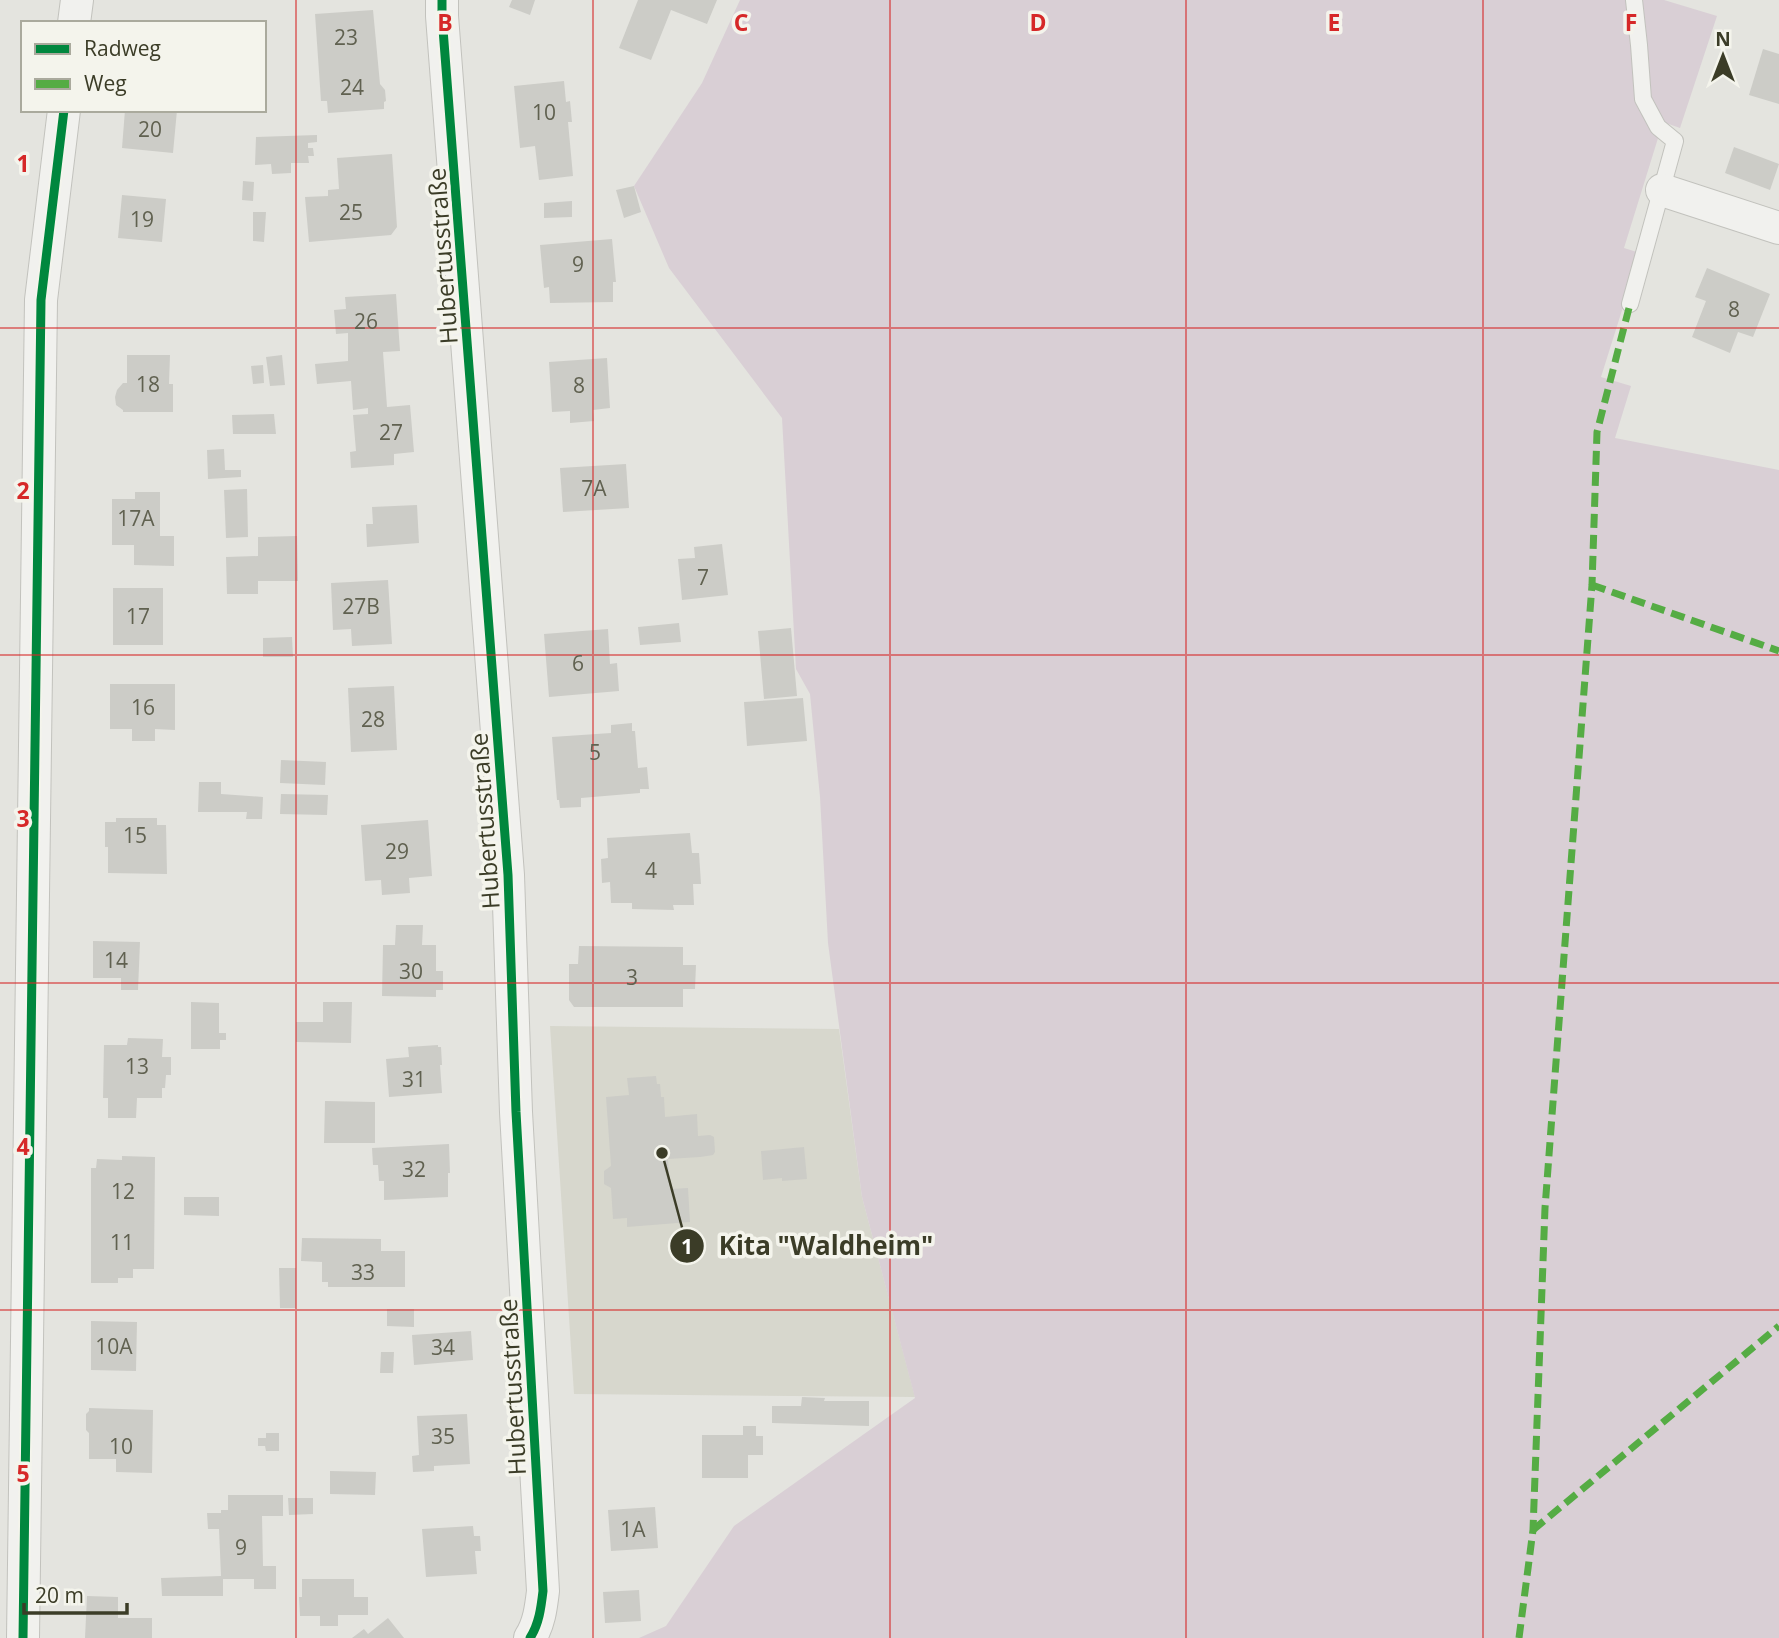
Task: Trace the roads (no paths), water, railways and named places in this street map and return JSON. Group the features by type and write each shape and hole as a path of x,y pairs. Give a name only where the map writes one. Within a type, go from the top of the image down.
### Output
{"street":[{"path":"74,21 77,0"},
{"name":"Hubertusstraße","path":"443,0 442,16 508,875 516,1112 543,1591 535,1630 530,1638"},
{"path":"23,1638 41,300 64,112"},
{"path":"1662,190 1779,228"}],"lane":[{"path":"1630,304 1675,141 1658,127 1643,99 1634,0"}],"place":[{"name":"Kita \"Waldheim\"","path":"662,1153"}]}
